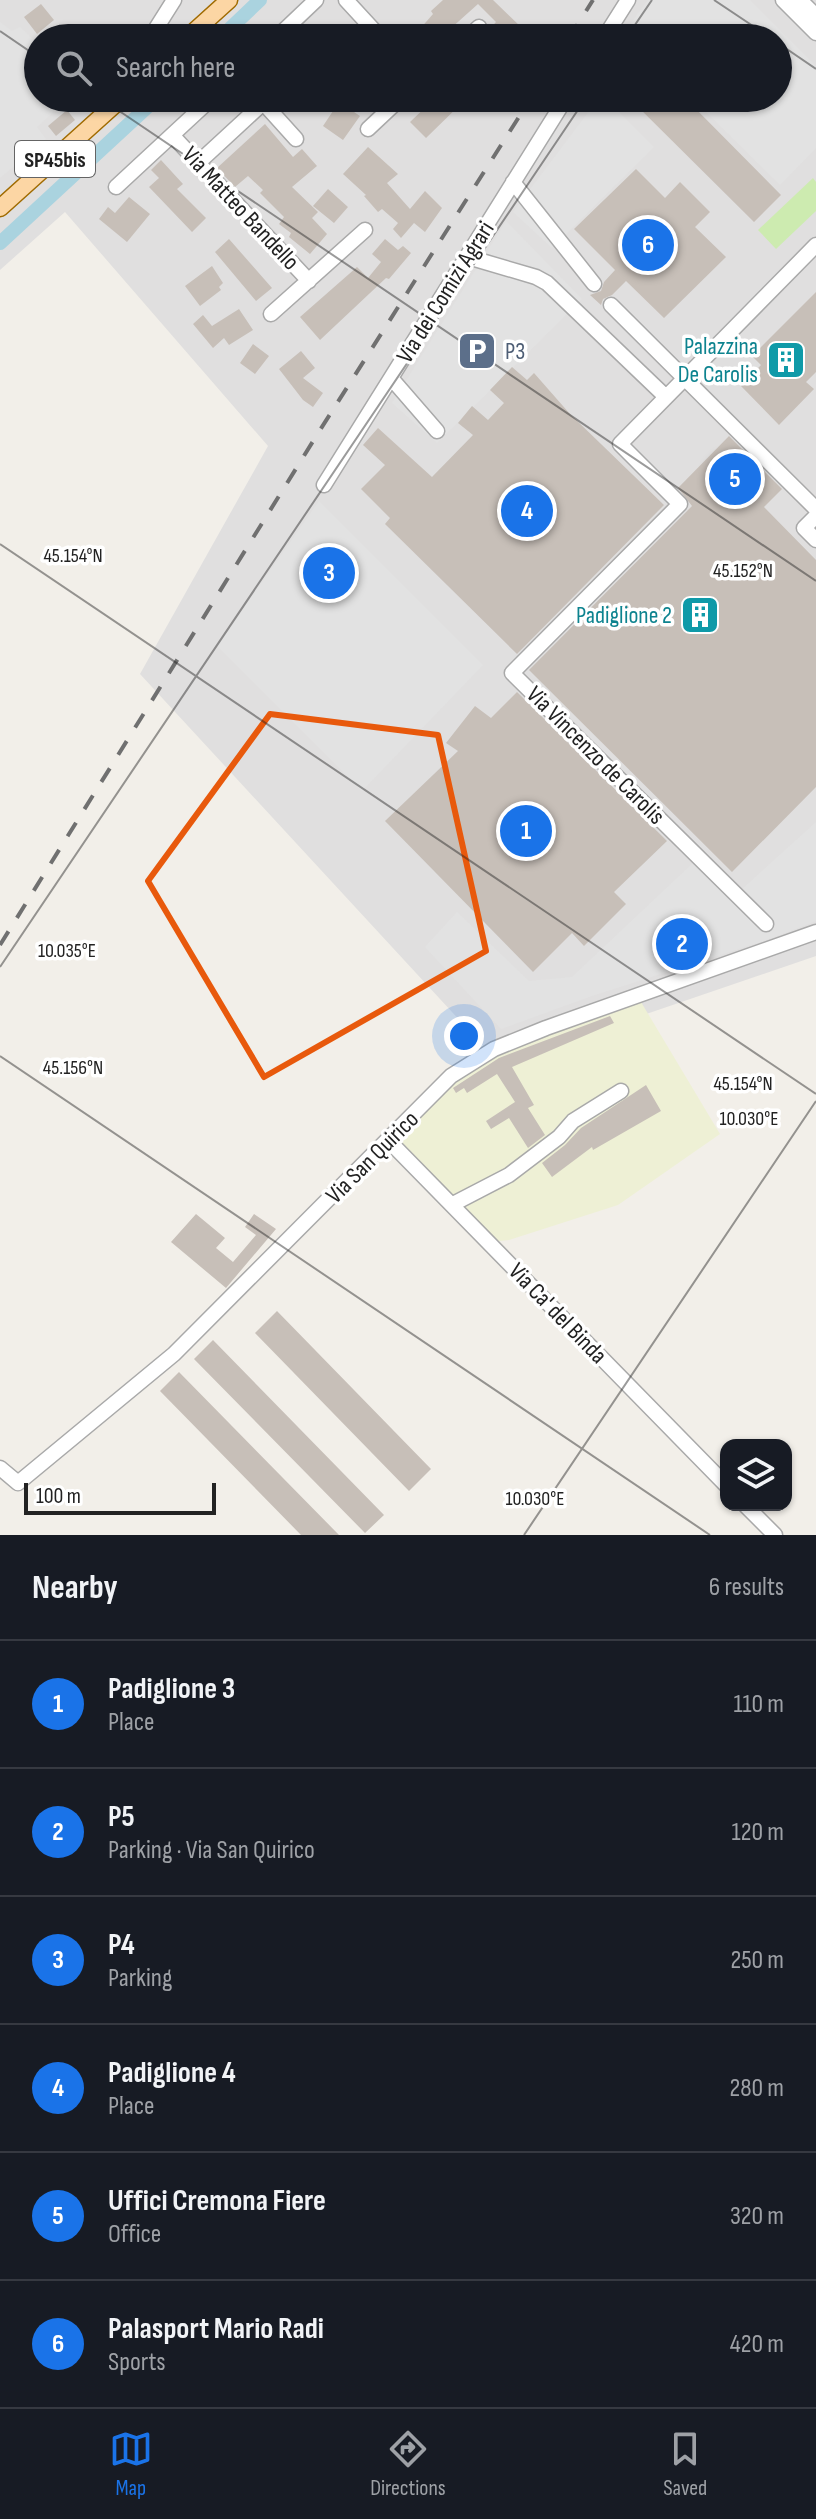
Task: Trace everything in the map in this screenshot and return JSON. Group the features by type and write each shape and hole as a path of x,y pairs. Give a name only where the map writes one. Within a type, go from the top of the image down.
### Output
{"main road":[{"path":"202,24 229,0"},
{"name":"SP45bis","path":"0,208 106,112"}],"street":[{"path":"159,24 174,0"},
{"path":"291,24 316,0"},
{"path":"346,0 368,24"},
{"path":"613,24 628,0"},
{"path":"783,0 816,33"},
{"path":"800,0 816,16"},
{"path":"116,187 197,112"},
{"path":"198,163 249,112"},
{"path":"272,112 296,139"},
{"path":"368,129 386,112"},
{"name":"Via dei Comizi Agrari","path":"324,485 557,112"},
{"name":"Via Matteo Bandello","path":"172,135 309,281"},
{"path":"513,182 594,284"},
{"name":"Via Matteo Bandello","path":"271,314 365,230"},
{"name":"Via Vincenzo de Carolis","path":"766,924 512,673 680,504 620,444 816,245"},
{"path":"468,257 547,283 666,397"},
{"path":"611,305 816,509"},
{"path":"391,378 437,431"},
{"path":"816,516 804,528 816,540"},
{"name":"Via San Quirico","path":"0,1468 18,1483 174,1354 451,1076 494,1049 641,993 816,932"},
{"path":"453,1204 509,1175 559,1137 573,1121 621,1091"},
{"name":"Via Ca' del Binda","path":"389,1141 720,1479"},
{"path":"751,1511 775,1535"}],"highlighted area":[{"path":"270,714 438,735 486,951 264,1077 148,881"}],"shaded area":[{"path":"0,0 816,0 816,956 500,1064 140,674 268,446 65,212 0,270"},
{"path":"648,0 750,0 774,24 630,24"},
{"path":"0,22 12,31 20,27 24,31 24,112 54,112 37,127 46,139 0,178"},
{"path":"792,42 816,66 816,148 780,185 706,112 792,112"},
{"path":"588,112 619,112 654,147 552,248 513,212"},
{"name":"P3","path":"506,221 582,299 437,443 392,403"},
{"path":"319,501 483,665 362,791 217,646"},
{"path":"816,822 816,921 501,1029 425,947 457,912 529,981 572,977 694,862 730,900"}],"green space":[{"path":"813,178 816,182 816,211 776,249 758,230"},
{"path":"638,997 720,1134 618,1205 509,1240 491,1242 396,1148 398,1136 449,1080 491,1053"}],"building":[{"path":"443,0 493,0 518,24 494,24 496,22 478,4 456,24 424,24 433,14 431,11"},
{"path":"41,4 54,20 49,24 29,24 24,17"},
{"path":"65,112 69,112 75,120 56,136 48,126"},
{"path":"332,112 354,112 360,116 343,140 323,126"},
{"path":"420,112 453,112 426,138 410,122"},
{"path":"643,112 699,112 781,195 754,222"},
{"path":"265,124 293,157 302,149 317,166 292,187 318,212 312,218 327,234 310,254 289,237 291,233 279,224 284,217 248,176 235,187 217,168"},
{"path":"368,147 398,174 387,183 410,209 425,191 442,208 425,232 414,223 401,238 393,229 398,223 382,209 378,212 366,195 343,174"},
{"path":"161,160 183,184 177,189 206,218 192,232 149,187 159,178 151,170"},
{"path":"636,169 665,198 680,182 710,212 695,227 726,257 664,318 626,281 603,299 601,305 590,295 601,291 604,282 615,270 574,229"},
{"path":"328,189 348,207 334,223 313,206"},
{"path":"129,197 150,214 127,242 99,219 108,207 115,213"},
{"path":"229,239 272,288 256,301 215,252"},
{"path":"385,239 398,250 403,246 411,253 389,279 386,278 320,340 300,317 357,267 368,278 381,262 372,254"},
{"path":"212,266 223,283 219,287 221,290 200,306 185,286"},
{"name":"Palazzina De Carolis","path":"816,292 816,372 806,382 814,389 779,425 741,386 761,365 752,356"},
{"path":"239,309 253,330 229,345 224,338 213,348 193,324 203,315 212,326"},
{"path":"253,344 269,356 255,374 240,363"},
{"path":"301,351 315,368 303,378 323,393 313,407 303,400 279,369"},
{"path":"512,367 527,380 534,373 570,414 664,505 517,654 385,524 390,518 361,489 385,465 363,445 378,428 432,477 473,435 458,423 472,406 488,420 504,403 490,390"},
{"name":"Padiglione 2","path":"729,436 782,489 764,507 816,560 816,787 732,872 529,670 692,506 678,488"},
{"path":"517,692 667,841 614,892 626,904 584,946 572,933 533,972 385,821 458,751 446,743 475,706 491,718"},
{"path":"610,1016 614,1023 512,1067 534,1105 528,1108 545,1135 528,1148 509,1118 491,1129 486,1121 515,1102 497,1074 467,1093 464,1088 456,1093 453,1088 499,1058"},
{"path":"646,1085 661,1111 593,1150 592,1147 552,1177 542,1163 581,1128"},
{"path":"196,1214 225,1238 216,1248 233,1262 256,1235 245,1227 254,1214 276,1229 226,1288 171,1242"},
{"path":"277,1311 431,1469 409,1491 255,1333"},
{"path":"213,1340 384,1515 365,1533 194,1359"},
{"path":"179,1372 339,1535 301,1535 160,1391"}],"waterway":[{"path":"235,24 260,0"},
{"path":"0,243 142,112"}],"railway":[{"path":"578,24 593,0"},
{"path":"0,945 522,112"}],"place":[{"name":"Palasport Mario Radi","path":"648,245"},
{"name":"P3","path":"477,351"},
{"name":"Palazzina De Carolis","path":"786,360"},
{"name":"Uffici Cremona Fiere","path":"735,479"},
{"name":"Padiglione 4","path":"527,511"},
{"name":"P4","path":"329,573"},
{"name":"Padiglione 2","path":"700,615"},
{"name":"Padiglione 3","path":"526,831"},
{"name":"P5","path":"682,944"}]}
